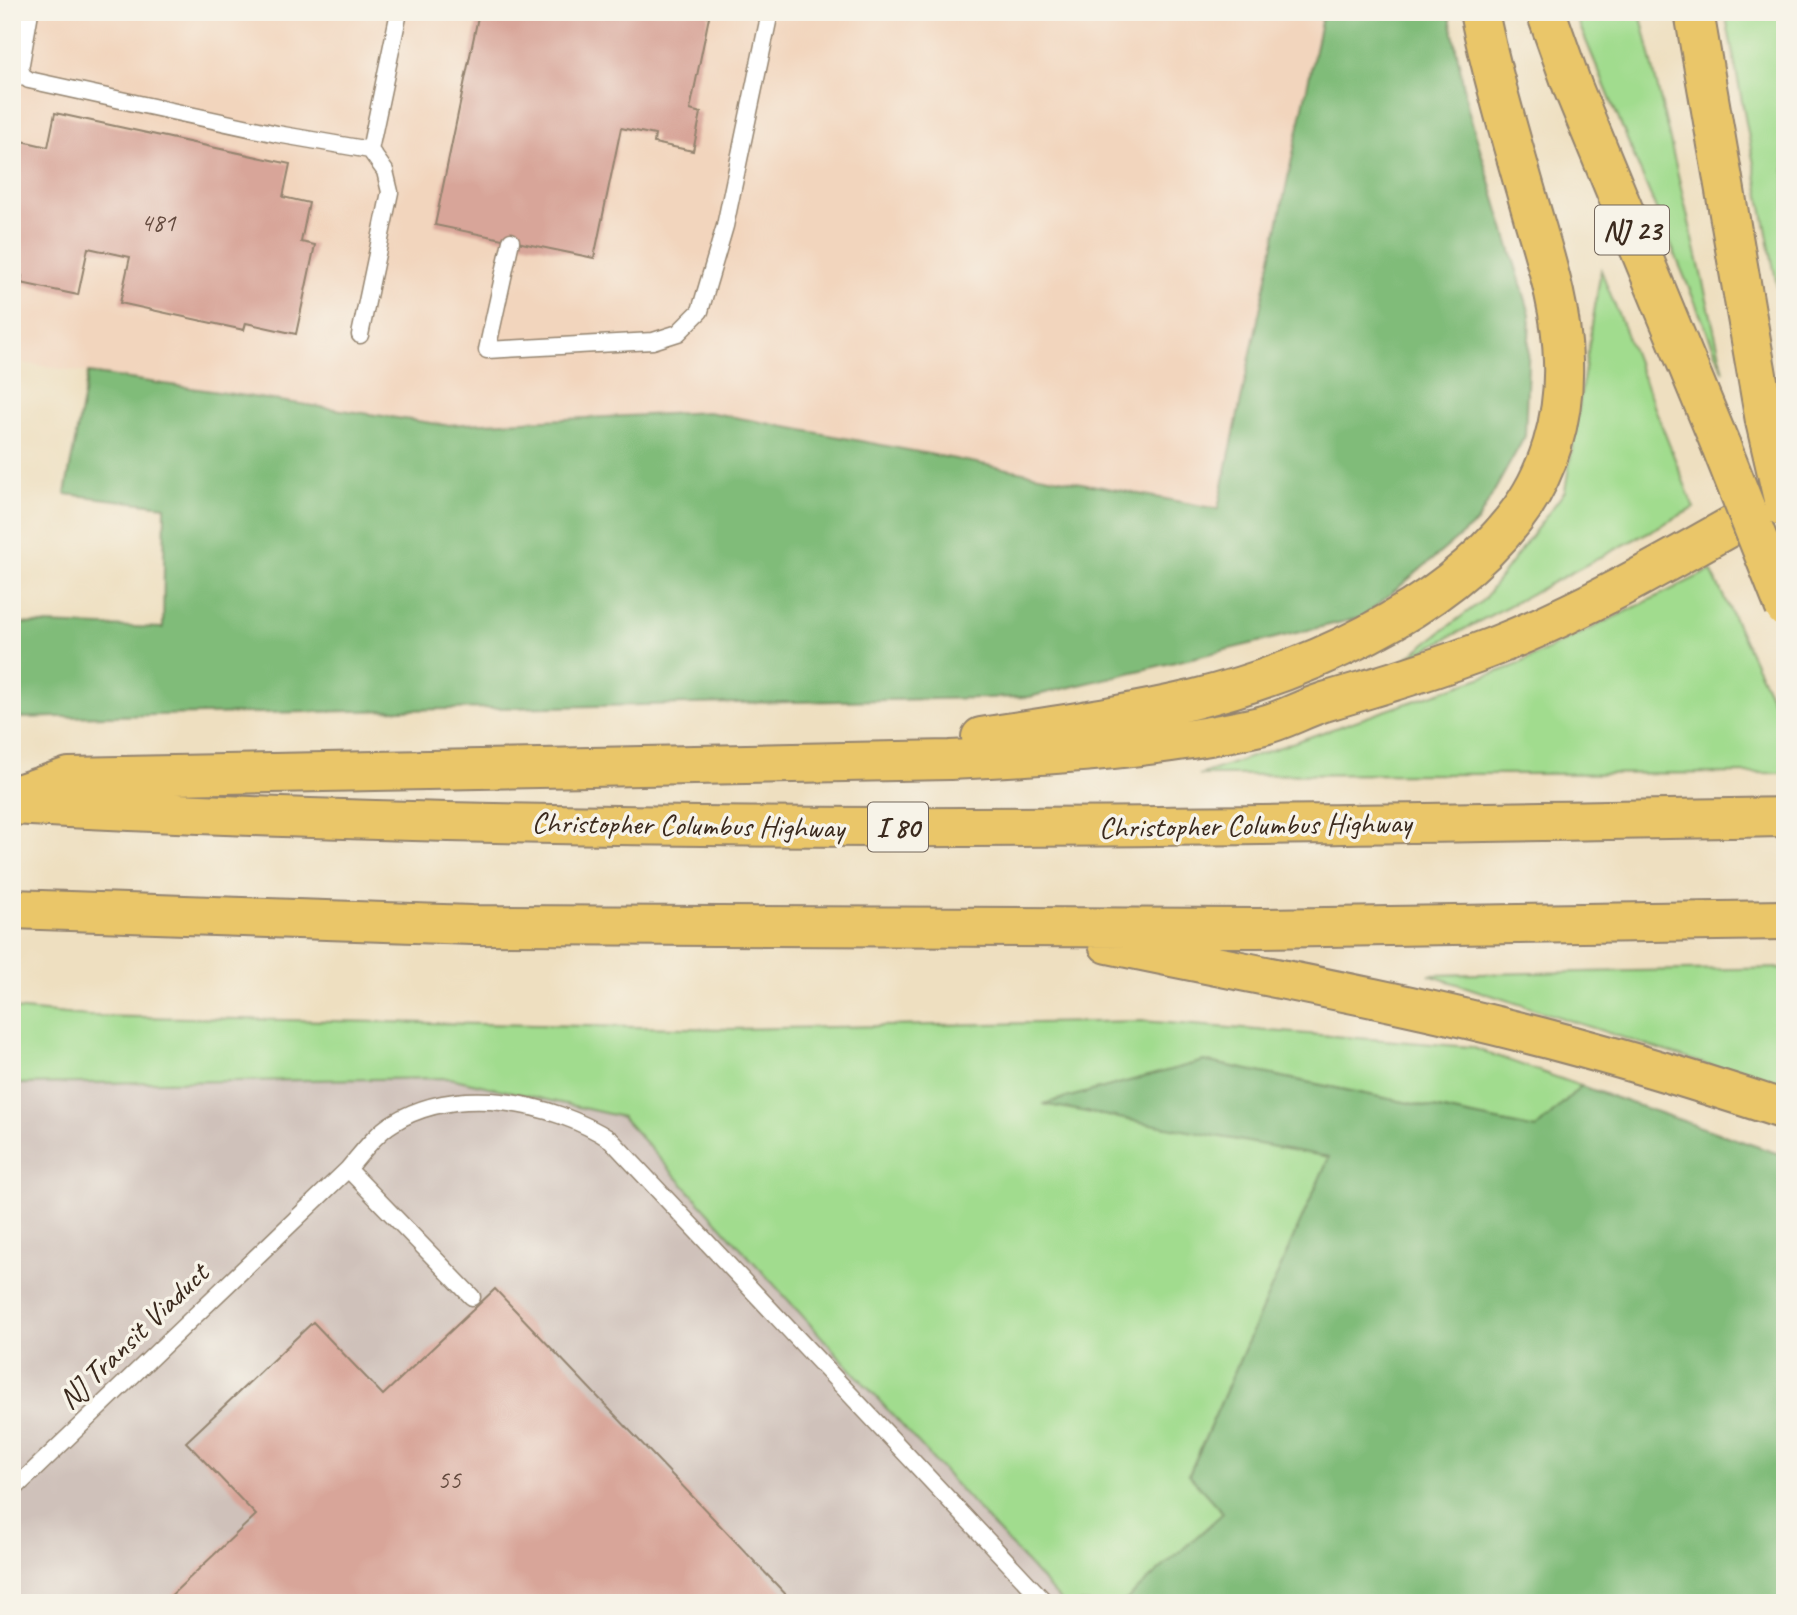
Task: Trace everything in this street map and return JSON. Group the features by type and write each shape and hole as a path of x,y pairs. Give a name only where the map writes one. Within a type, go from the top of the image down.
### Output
{"highway":[{"path":"831,762 1133,712 1252,682 1357,639 1403,613 1447,584 1486,550 1515,518 1538,482 1553,443 1562,403 1563,361 1559,317 1549,270 1488,54 1479,12"},
{"name":"NJ 23","path":"1546,12 1573,89 1785,608"},
{"path":"1693,12 1765,421 1785,508"},
{"path":"12,796 69,777 1017,757 1138,747 1262,725 1438,667 1555,620 1664,564 1785,495"},
{"name":"Christopher Columbus Highway","path":"12,805 159,813 880,827 1785,817"},
{"path":"12,909 472,925 1256,928 1785,920"},
{"path":"1022,927 1415,1007 1509,1029 1690,1079 1785,1110"}],"lane":[{"path":"30,12 19,69 29,80 277,134 370,149"},
{"path":"360,335 390,192 385,171 370,149 399,12"},
{"path":"511,241 487,350 653,341 678,333 700,311 710,279 725,226 771,12"},
{"name":"NJ Transit Viaduct","path":"12,1490 348,1169 390,1124 416,1111 453,1102 488,1102 561,1114 588,1125 611,1140 1046,1603"},
{"path":"348,1169 472,1297"}],"shaded area":[{"path":"12,12 1323,12 1218,509 708,412 445,425 28,364 12,359"},
{"path":"450,1078 622,1117 1063,1603 12,1603 12,1084"}],"green space":[{"path":"1323,12 1449,12 1468,109 1530,314 1525,436 1477,522 1363,617 1029,697 12,718 12,623 163,628 165,506 65,494 88,373 445,425 708,412 1218,509"},
{"path":"1574,12 1640,12 1724,372"},
{"path":"1725,12 1785,12 1785,328"},
{"path":"1601,270 1694,508 1400,663 1483,600 1565,491"},
{"path":"1711,570 1785,727 1785,773 1199,775 1512,667"},
{"path":"1785,968 1785,1090 1429,975"},
{"path":"12,1009 89,1016 731,1029 1142,1021 1471,1047 1581,1086 1536,1129 1204,1061 1045,1104 1330,1157 1189,1474 1224,1513 1123,1603 1063,1603 622,1117 450,1078 12,1084"},
{"path":"1204,1061 1536,1129 1581,1086 1785,1156 1785,1603 1123,1603 1223,1513 1189,1475 1329,1157 1043,1104"}],"building":[{"path":"479,12 710,12 690,110 701,113 693,151 654,143 655,135 621,128 594,258 435,225"},
{"path":"55,113 290,164 283,197 309,203 301,242 315,245 296,334 246,323 244,330 120,303 130,257 88,248 78,295 21,283 22,276 12,274 12,179 22,141 48,147"},
{"path":"495,1289 794,1603 163,1603 256,1515 186,1442 313,1322 383,1395"}]}
